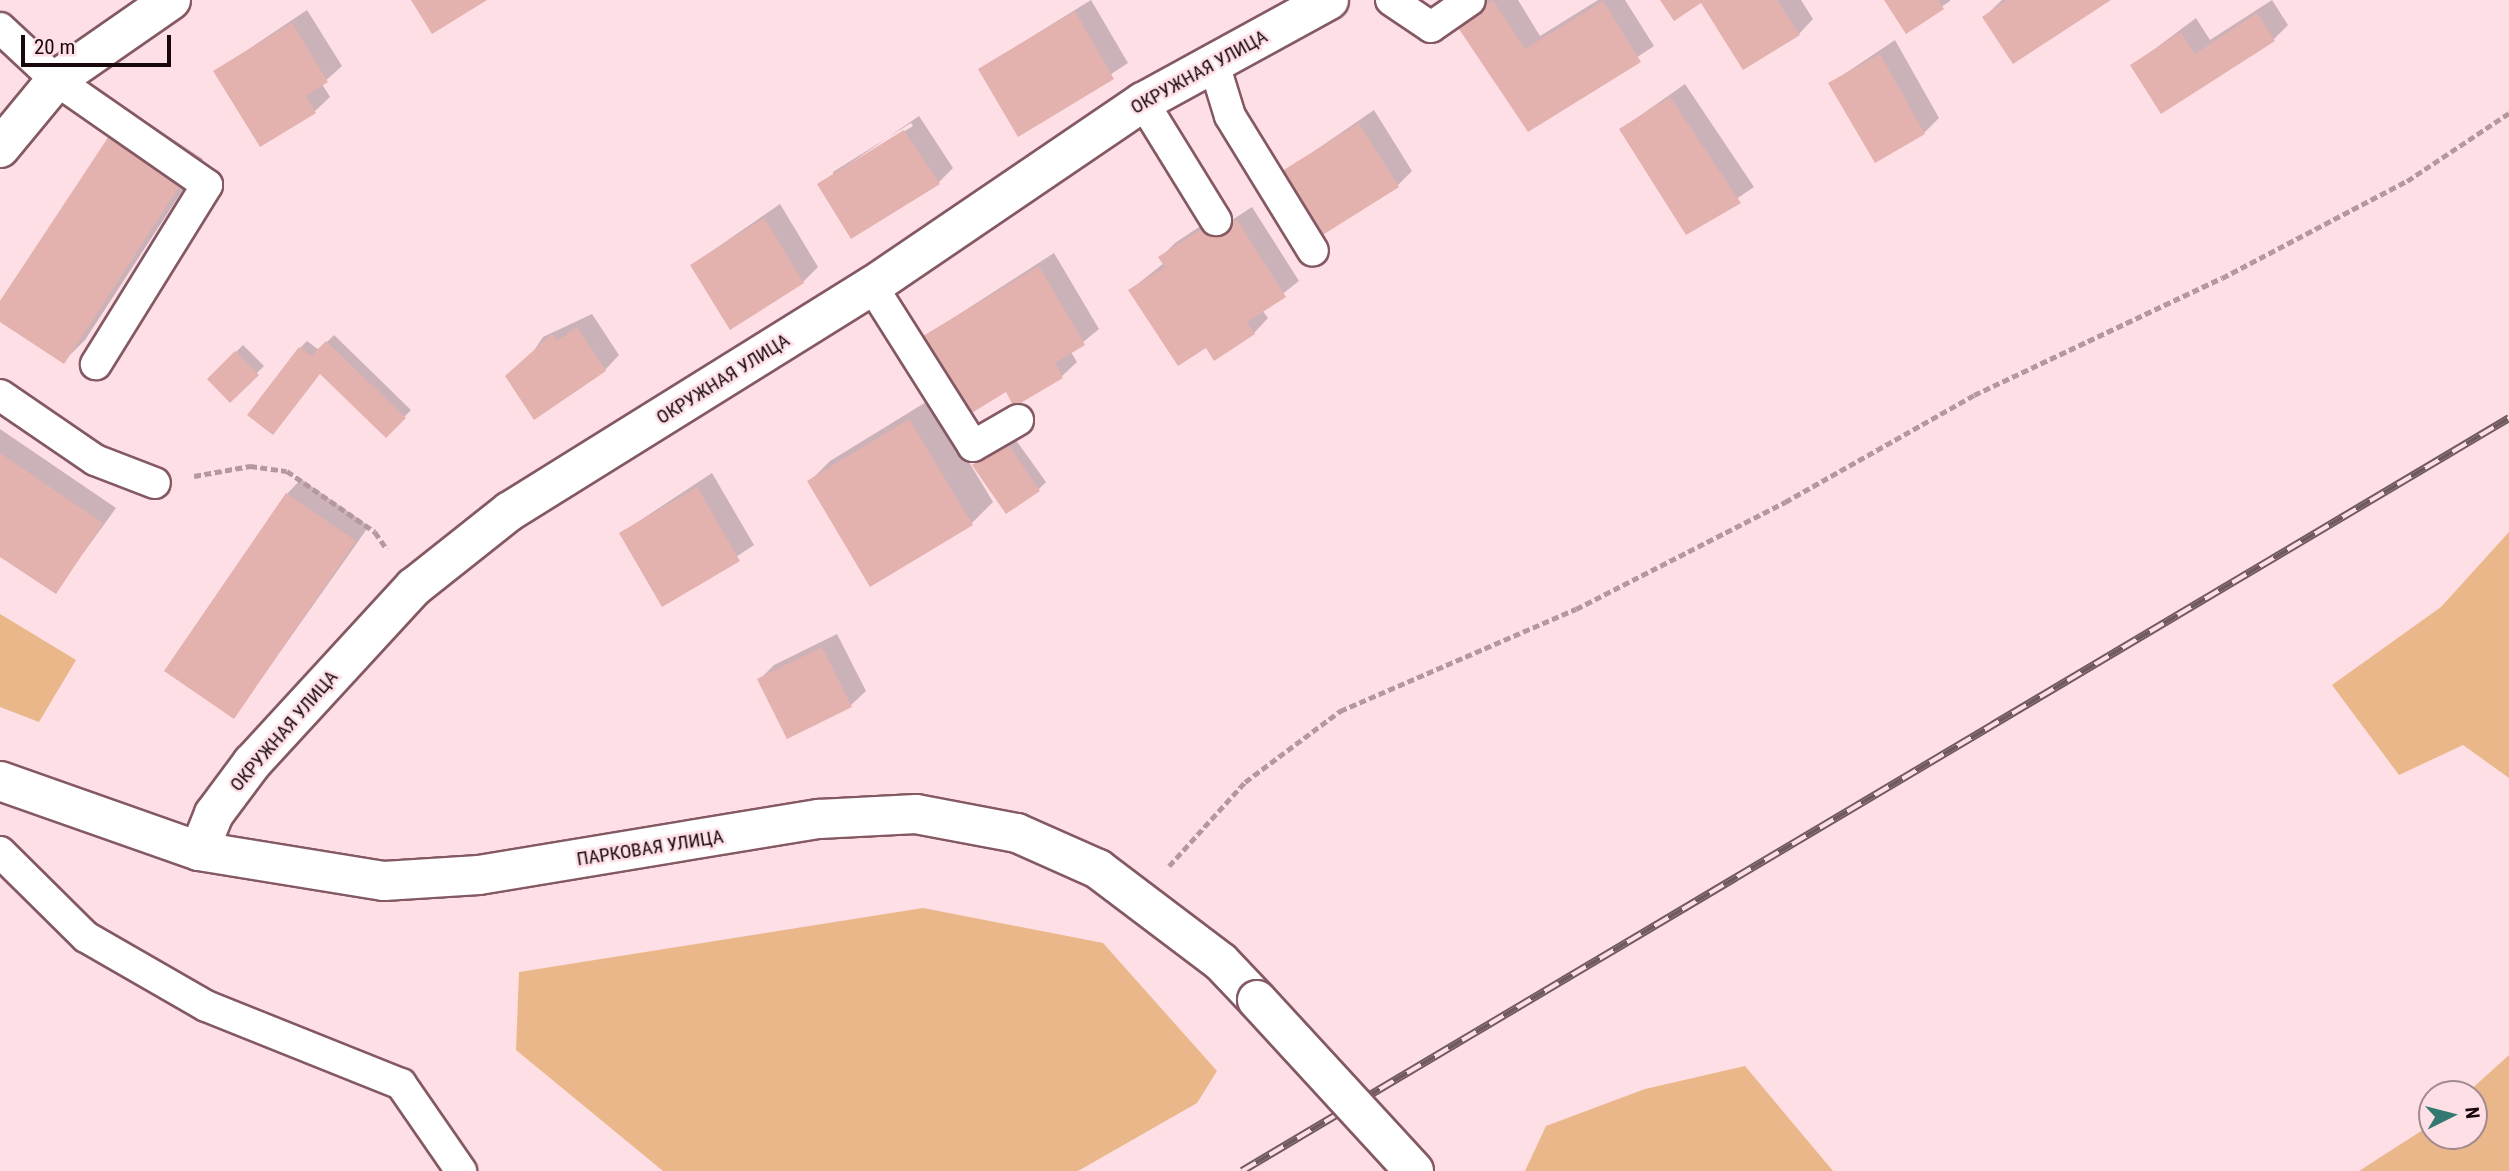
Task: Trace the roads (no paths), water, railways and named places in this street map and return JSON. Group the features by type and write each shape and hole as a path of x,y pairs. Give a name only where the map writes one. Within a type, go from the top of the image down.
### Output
{"street":[{"path":"0,148 56,80 171,0"},
{"name":"ОКРУЖНАЯ УЛИЦА","path":"199,851 214,814 252,764 414,587 510,511 873,286 1143,102 1329,0"},
{"name":"ПАРКОВАЯ УЛИЦА","path":"0,781 199,851 384,881 479,875 819,819 916,814 1017,833 1098,869 1211,954 1257,1000 1414,1171"}],"lane":[{"path":"1391,0 1431,27 1470,0"},
{"path":"0,28 56,80 207,185 96,363"},
{"path":"1214,64 1230,116 1313,251"},
{"path":"1143,102 1216,220"},
{"path":"873,286 973,446 1018,420"},
{"path":"0,395 95,460 155,483"},
{"path":"0,852 98,944 206,1006 401,1084 461,1171"}],"railway":[{"path":"1242,1171 2509,418"}]}
